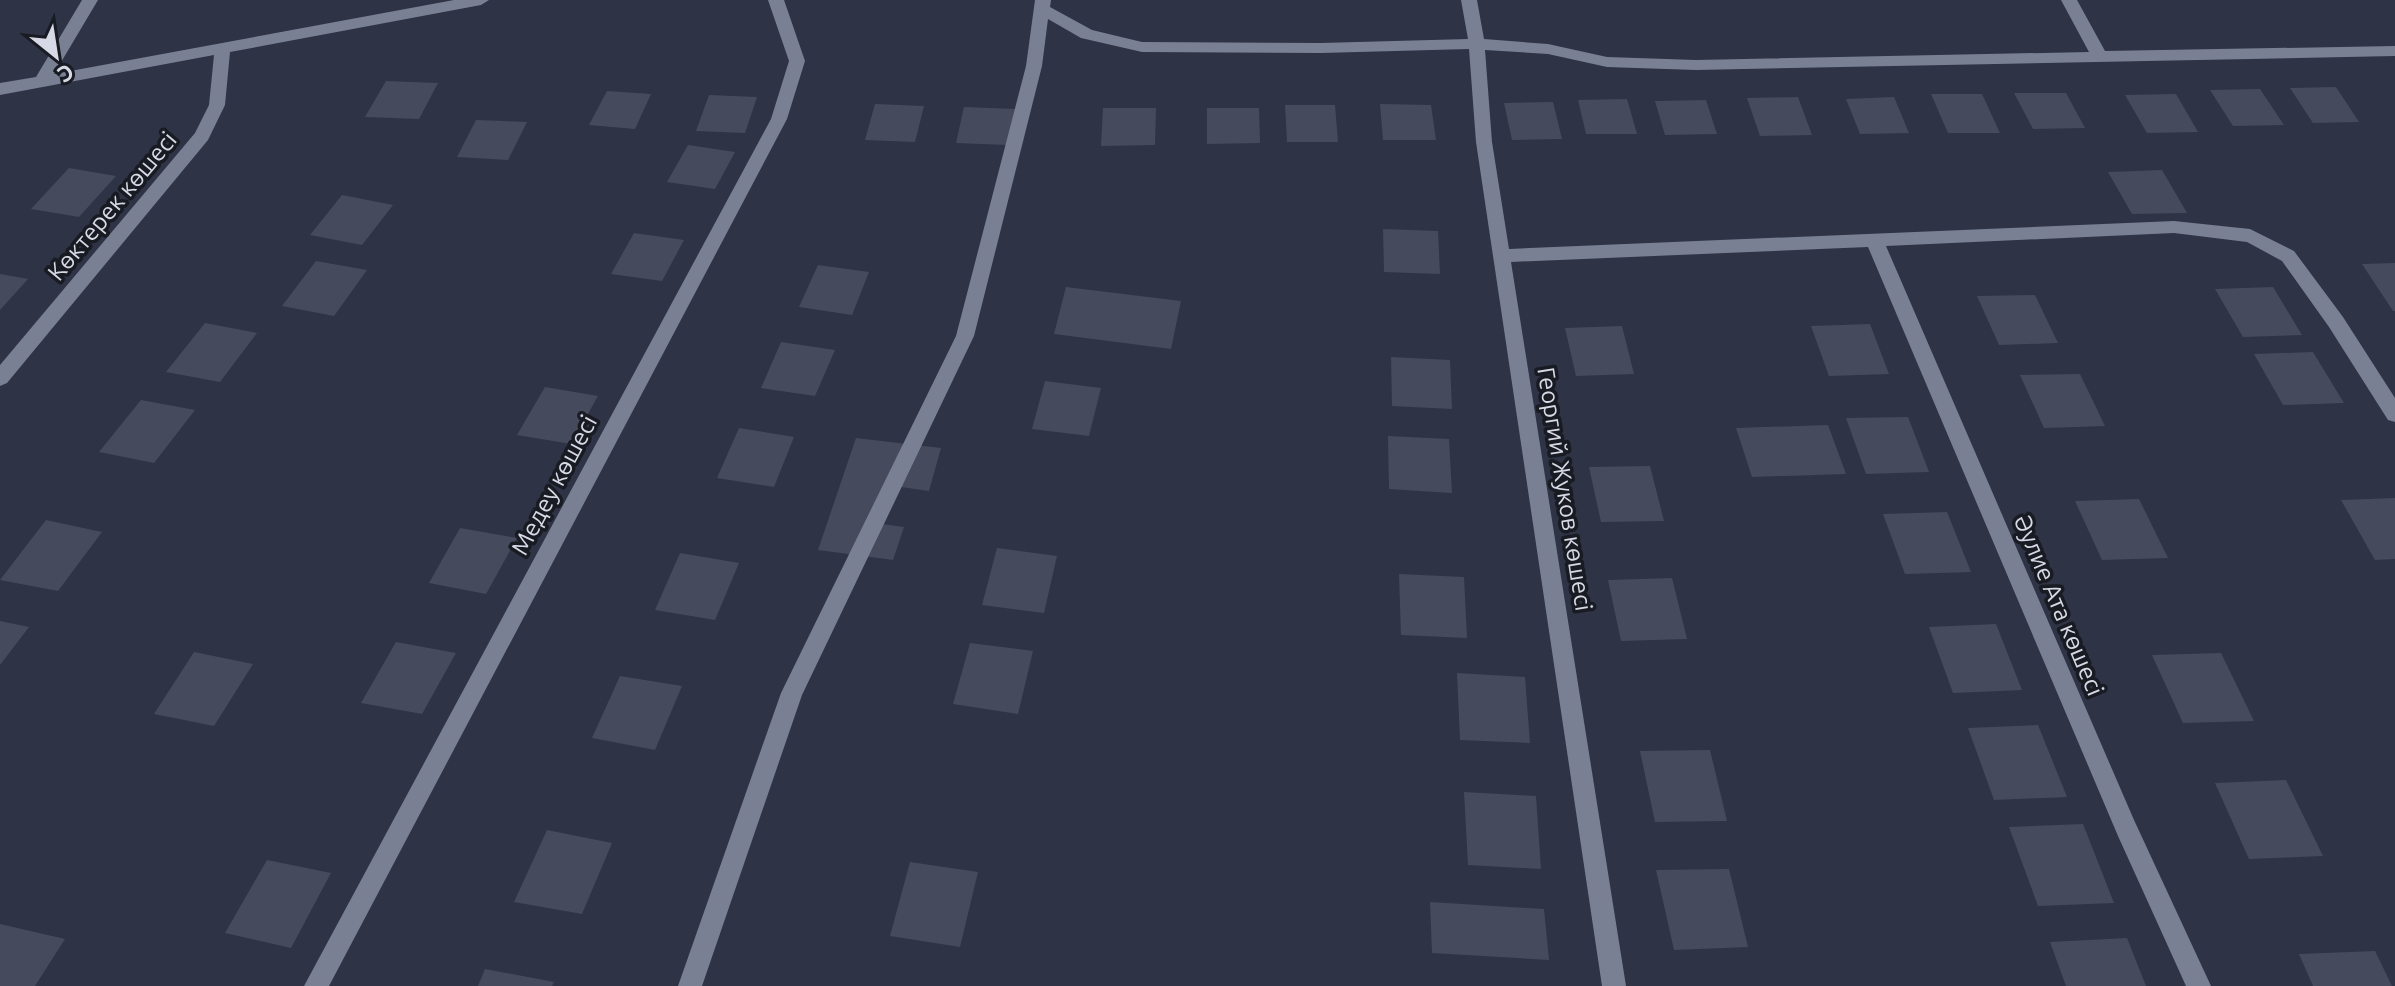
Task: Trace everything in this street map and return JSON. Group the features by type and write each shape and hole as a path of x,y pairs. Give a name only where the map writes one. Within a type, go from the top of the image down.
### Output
{"street":[{"path":"42,80 90,0"},
{"path":"0,89 481,0"},
{"name":"Медеу көшесі","path":"316,986 779,119 797,61 788,26 776,0"},
{"name":"Георгий Жуков көшесі","path":"1469,0 1477,44 1484,142 1614,986"},
{"path":"2069,0 2100,57"},
{"path":"690,986 792,693 965,336 1034,66 1043,5 1087,34 1142,47 1321,48 1477,44 1548,49 1607,62 1696,65 2395,51"},
{"name":"Көктерек көшесі","path":"0,378 202,136 217,105 223,46"},
{"path":"1503,256 2174,227 2250,236 2288,256 2336,322 2395,414"},
{"name":"Әулие Ата көшесі","path":"1875,242 2120,814 2199,986"}],"building":[{"path":"386,81 438,83 419,119 365,117"},
{"path":"2336,87 2359,122 2313,123 2290,88"},
{"path":"2260,89 2284,125 2233,126 2210,90"},
{"path":"607,91 651,94 635,129 589,125"},
{"path":"2014,93 2066,93 2085,128 2033,129"},
{"path":"1931,94 1982,94 2000,133 1948,133"},
{"path":"2176,94 2198,132 2147,133 2125,95"},
{"path":"709,95 757,97 745,133 696,131"},
{"path":"1798,97 1812,135 1760,136 1747,98"},
{"path":"1894,97 1909,133 1860,134 1846,99"},
{"path":"1627,99 1637,134 1586,134 1578,100"},
{"path":"1706,100 1717,134 1665,135 1655,101"},
{"path":"1553,102 1562,139 1512,140 1504,103"},
{"path":"875,104 924,106 915,142 865,140"},
{"path":"1380,104 1431,105 1436,140 1383,140"},
{"path":"1285,105 1335,105 1338,142 1287,142"},
{"path":"964,107 1015,109 1007,145 956,143"},
{"path":"1103,108 1156,108 1155,145 1101,146"},
{"path":"1207,108 1259,108 1260,143 1207,144"},
{"path":"476,120 527,122 508,160 457,157"},
{"path":"688,145 735,152 715,189 667,182"},
{"path":"69,168 116,176 79,217 31,209"},
{"path":"2162,170 2187,213 2132,214 2108,172"},
{"path":"342,195 393,205 362,245 310,235"},
{"path":"1383,229 1438,231 1440,274 1384,272"},
{"path":"634,233 684,240 662,281 611,274"},
{"path":"316,261 367,270 334,316 282,306"},
{"path":"2395,263 2395,311 2393,311 2362,264"},
{"path":"818,265 869,272 852,315 799,307"},
{"path":"0,274 28,279 0,310"},
{"path":"1066,287 1181,301 1171,349 1054,334"},
{"path":"2273,287 2302,335 2243,337 2215,289"},
{"path":"2035,295 2058,343 1999,345 1977,296"},
{"path":"205,323 257,333 220,382 166,372"},
{"path":"1870,324 1889,374 1829,376 1811,326"},
{"path":"1622,326 1634,374 1576,376 1565,328"},
{"path":"781,342 835,350 815,396 761,388"},
{"path":"2313,352 2344,403 2283,405 2254,354"},
{"path":"1391,357 1450,360 1452,409 1392,406"},
{"path":"2080,374 2105,426 2044,428 2020,375"},
{"path":"1045,381 1101,388 1089,436 1032,429"},
{"path":"545,387 598,396 571,444 517,435"},
{"path":"141,400 195,410 154,463 99,452"},
{"path":"1908,417 1929,472 1866,474 1846,418"},
{"path":"1828,425 1846,474 1752,477 1736,428"},
{"path":"739,428 794,437 774,487 717,478"},
{"path":"1388,436 1449,439 1452,493 1389,489"},
{"path":"856,438 941,448 929,491 894,486 882,524 904,527 893,560 818,550"},
{"path":"1650,466 1664,521 1601,522 1589,467"},
{"path":"2395,498 2395,559 2375,560 2341,500"},
{"path":"2139,499 2168,558 2102,560 2075,501"},
{"path":"1947,512 1971,572 1905,574 1883,514"},
{"path":"46,520 102,532 58,591 0,580"},
{"path":"460,528 517,538 486,594 429,583"},
{"path":"997,548 1057,556 1044,613 982,605"},
{"path":"680,553 739,563 715,620 655,610"},
{"path":"1399,574 1464,577 1467,638 1401,635"},
{"path":"1672,578 1687,639 1621,641 1608,580"},
{"path":"0,621 29,627 0,665"},
{"path":"1996,624 2022,690 1953,693 1929,627"},
{"path":"396,642 456,653 422,714 361,703"},
{"path":"970,643 1033,651 1018,714 953,704"},
{"path":"194,652 253,664 214,726 154,714"},
{"path":"2221,653 2254,721 2183,723 2152,655"},
{"path":"1457,673 1525,677 1530,743 1460,740"},
{"path":"620,676 682,686 655,750 592,738"},
{"path":"2038,725 2067,797 1994,800 1968,728"},
{"path":"1710,750 1727,821 1655,822 1640,751"},
{"path":"2286,780 2323,856 2249,859 2215,783"},
{"path":"1464,792 1536,796 1541,869 1468,865"},
{"path":"2083,824 2114,903 2038,906 2009,827"},
{"path":"547,830 612,843 582,914 514,902"},
{"path":"267,860 331,873 291,948 225,933"},
{"path":"910,862 978,872 960,947 890,936"},
{"path":"1729,869 1748,947 1674,950 1656,870"},
{"path":"1430,902 1544,909 1549,960 1432,953"},
{"path":"0,924 65,939 35,986 0,986"},
{"path":"2127,938 2146,986 2066,986 2050,942"},
{"path":"2375,951 2392,986 2313,986 2299,954"},
{"path":"485,969 554,982 552,986 478,986"}]}
